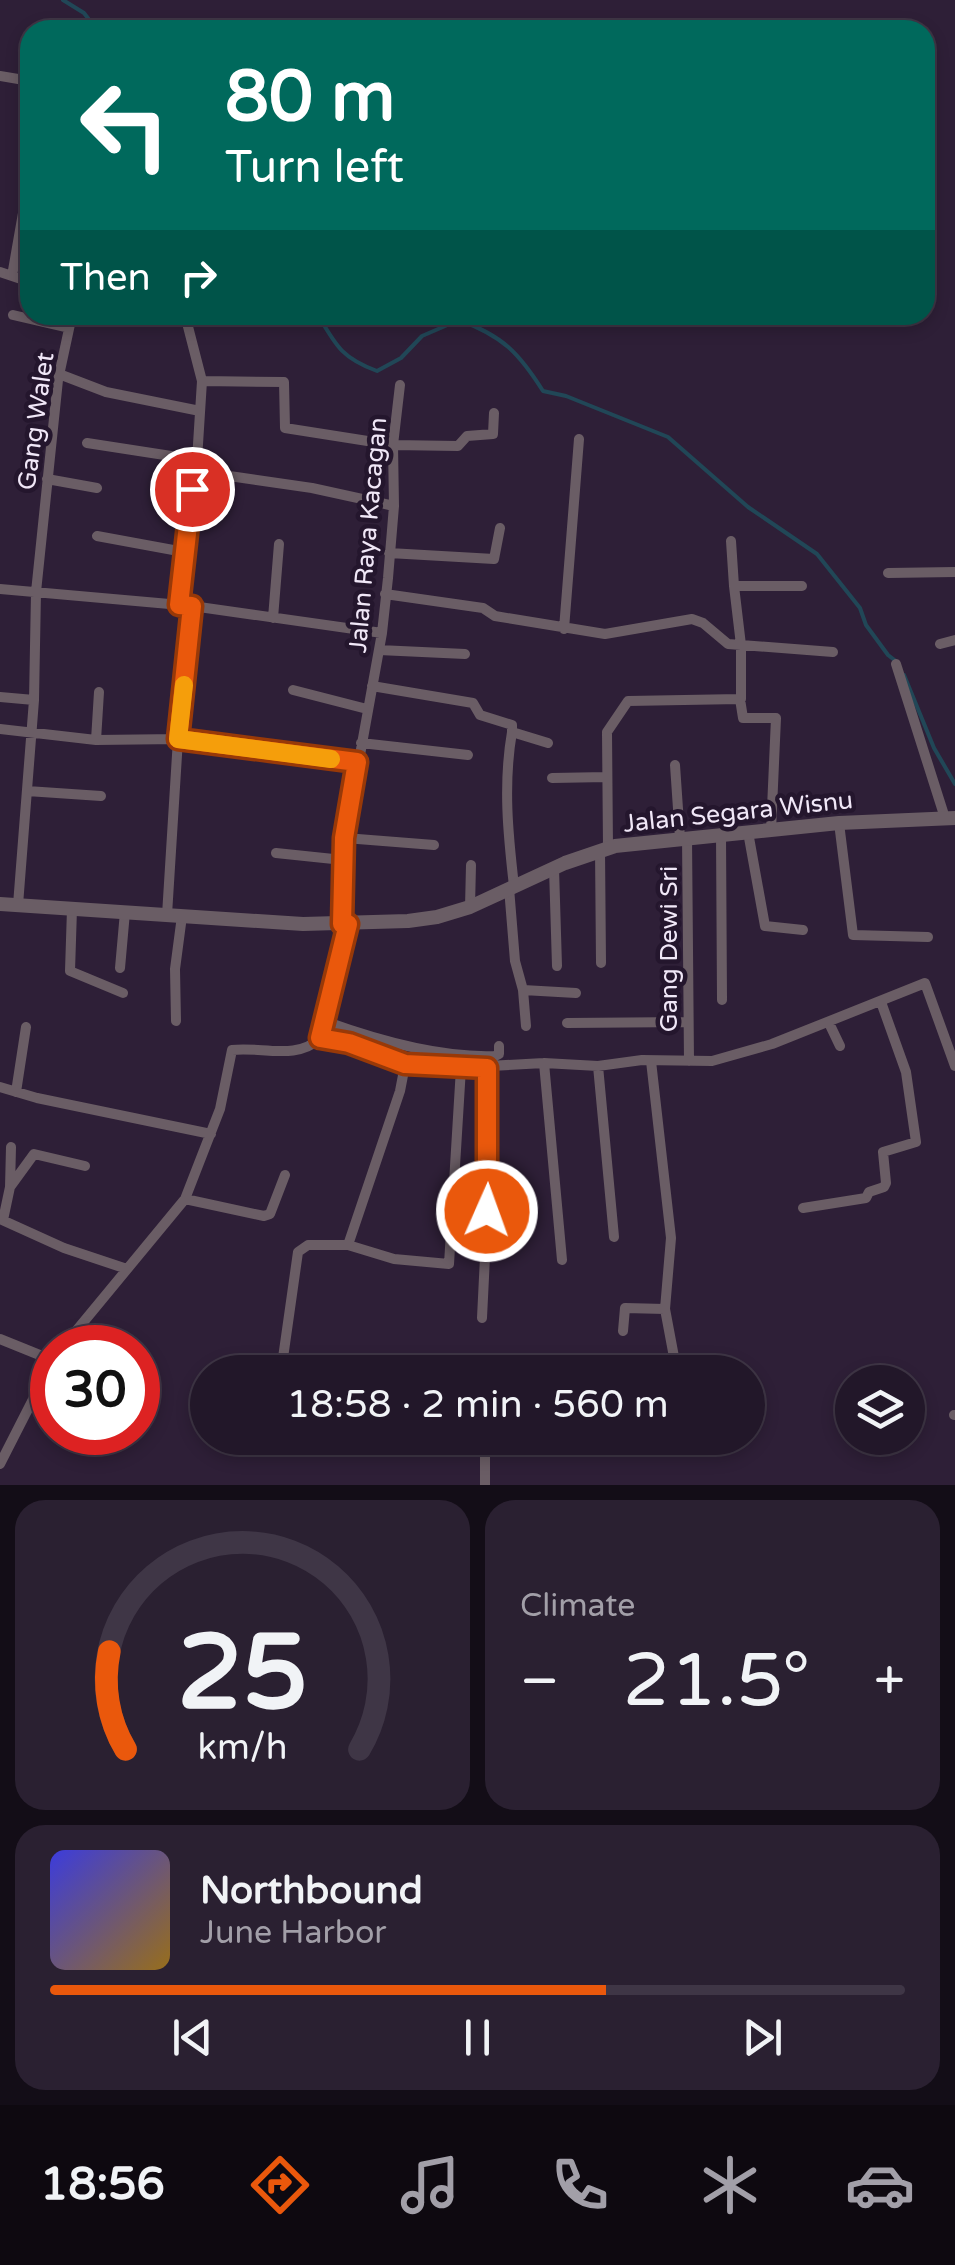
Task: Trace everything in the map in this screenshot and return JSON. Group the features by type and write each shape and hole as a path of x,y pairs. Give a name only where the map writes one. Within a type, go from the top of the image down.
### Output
{"street":[{"path":"6,274 20,227"},
{"path":"12,315 20,317"},
{"path":"56,325 69,328"},
{"name":"Gang Walet","path":"18,906 34,700 36,592 59,374 70,325"},
{"path":"179,605 202,381 187,325"},
{"path":"59,374 106,392 200,411"},
{"path":"202,381 284,382 285,428 393,446 458,446 469,436 490,436 494,413"},
{"name":"Jalan Raya Kacagan","path":"320,1038 345,924 344,838 382,633 400,385"},
{"path":"564,629 580,439"},
{"path":"87,443 394,506"},
{"path":"47,478 98,488"},
{"path":"390,552 494,559 500,528"},
{"path":"97,536 184,552"},
{"path":"731,541 742,645 742,717 777,718 772,831"},
{"path":"274,618 279,544"},
{"path":"888,573 955,572"},
{"path":"734,586 802,586"},
{"path":"0,588 192,606 382,633"},
{"path":"385,594 483,608 495,616 564,629 616,633 692,619 704,623 723,642 834,652"},
{"path":"176,1020 178,739 192,606"},
{"path":"940,644 955,640"},
{"path":"378,650 464,654"},
{"path":"896,664 950,818"},
{"path":"372,686 473,703 480,715 512,725 506,821 515,961 523,990 526,1026"},
{"path":"292,690 368,709"},
{"path":"96,740 99,692"},
{"path":"0,697 34,700"},
{"path":"601,963 607,732 624,703 740,699"},
{"path":"0,729 96,740 178,739 357,762"},
{"path":"512,732 548,743"},
{"path":"361,743 468,755"},
{"name":"Gang Dewi Sri","path":"675,764 684,837 689,1060"},
{"path":"552,778 607,777"},
{"path":"27,792 100,796"},
{"name":"Jalan Segara Wisnu","path":"0,904 345,924 423,919 470,906 604,849 684,837 840,823 950,818"},
{"path":"840,823 854,935 928,937"},
{"path":"748,832 765,926 802,930"},
{"path":"720,834 722,1000"},
{"path":"344,838 434,845"},
{"path":"276,853 343,860"},
{"path":"470,906 471,866"},
{"path":"554,868 557,966"},
{"path":"72,909 70,971 123,993"},
{"path":"120,968 125,912"},
{"path":"81,1325 185,1199 220,1110 232,1050 292,1050 315,1044 320,1038 349,1043 405,1064 461,1068 544,1063 598,1066 651,1061 712,1062 829,1023 926,984 955,1066"},
{"path":"523,990 576,993"},
{"path":"803,1208 866,1198 869,1192 884,1188 884,1152 916,1142 906,1072 881,1002"},
{"path":"326,1022 374,1039 469,1055 496,1056 499,1046"},
{"path":"567,1023 688,1022"},
{"path":"829,1023 840,1046"},
{"path":"16,1092 26,1027"},
{"path":"651,1061 671,1238 665,1309 674,1355"},
{"path":"544,1063 562,1260"},
{"path":"348,1245 400,1092 405,1064"},
{"path":"598,1066 614,1237"},
{"path":"283,1355 298,1252 308,1245 348,1245 394,1259 450,1263 461,1068"},
{"path":"482,1318 489,1175 487,1068"},
{"path":"0,1087 211,1134"},
{"path":"11,1148 10,1187 2,1219 64,1248 127,1269"},
{"path":"10,1187 34,1154 85,1166"},
{"path":"185,1199 264,1216 270,1214 285,1175"},
{"path":"623,1331 624,1308 665,1309"},
{"path":"0,1339 30,1352"},
{"path":"0,1464 30,1405"},
{"path":"485,1455 485,1485"}],"waterway":[{"path":"63,0 89,20"},
{"path":"324,325 341,350 377,371 401,358 422,336 447,325"},
{"path":"471,325 508,347 543,391 566,396 668,437 748,507 817,554 860,608 866,625 888,655 897,662"},
{"path":"904,675 934,748 955,784"}],"slow traffic":[{"path":"184,685 178,739 331,759"}],"route":[{"path":"192,489 179,605 192,606 178,739 357,762 344,838 342,924 348,924 320,1038 349,1043 393,1062 487,1068 487,1211"}]}
